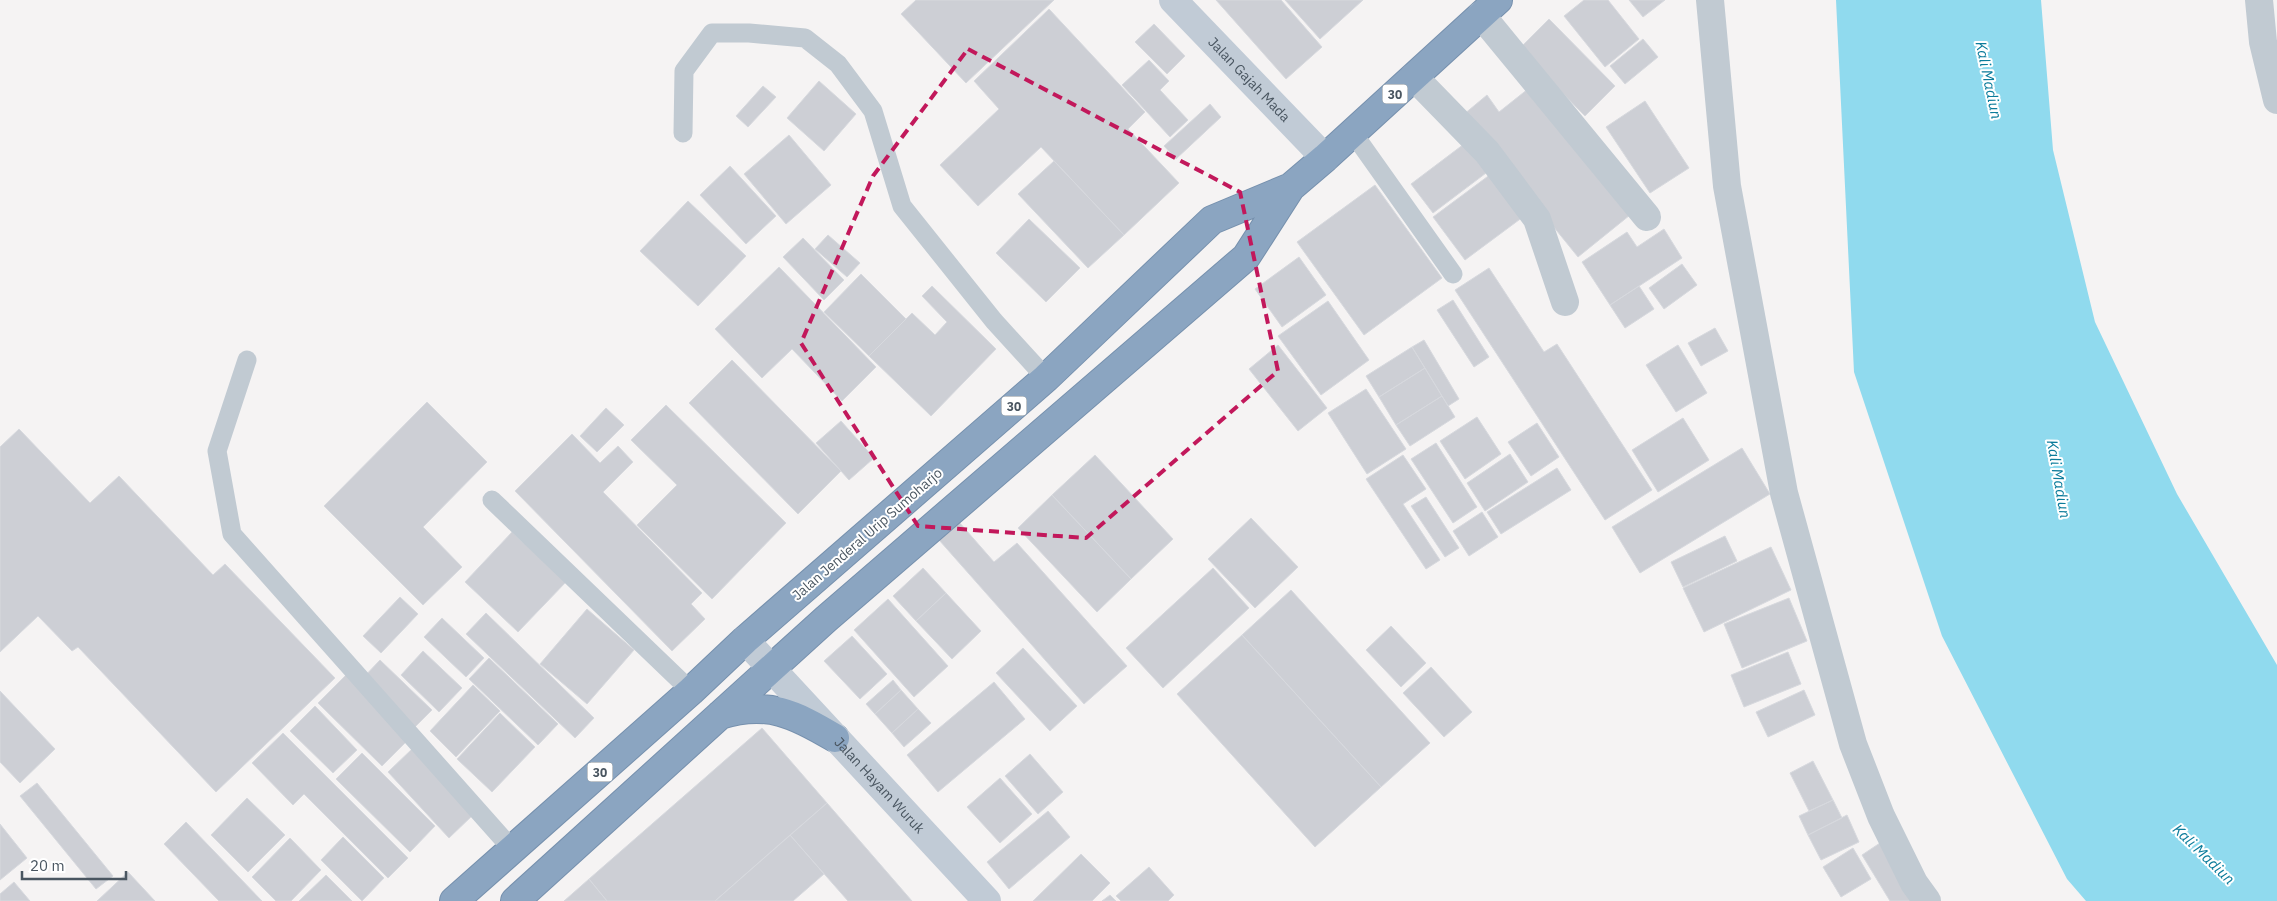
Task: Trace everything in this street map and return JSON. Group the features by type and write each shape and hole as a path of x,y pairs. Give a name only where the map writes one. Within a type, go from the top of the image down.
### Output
{"highway":[{"name":"Jalan Jenderal Urip Sumoharjo","path":"515,901 841,606 1246,258 1291,187 1490,8"},
{"name":"Jalan Jenderal Urip Sumoharjo","path":"454,901 691,691 745,640 1046,378 1212,220 1291,187"},
{"path":"720,715 741,708 784,711 805,720 835,738"}],"main road":[{"name":"Jalan Gajah Mada","path":"1173,0 1325,158"},
{"name":"Jalan Hayam Wuruk","path":"745,640 987,901"}],"street":[{"path":"1710,0 1727,186 1784,493 1852,744 1881,816 1914,883 1927,901"},
{"path":"2259,0 2263,42 2277,100"},
{"path":"1490,8 1647,216"},
{"path":"1414,78 1487,152 1537,219 1565,302"}],"lane":[{"path":"683,133 684,71 712,33 749,33 805,38 838,64 873,112 902,206 994,322 1046,378"},
{"path":"1353,133 1453,274"},
{"path":"247,360 216,451 232,534 512,850"},
{"path":"492,500 691,691"}],"highlighted area":[{"path":"968,49 1240,192 1278,371 1086,538 918,526 801,343 873,176"}],"water":[{"name":"Kali Madiun","path":"1836,0 2041,0 2053,150 2095,322 2177,494 2277,665 2277,901 2086,901 2067,879 1942,636 1854,372"}],"building":[{"path":"916,0 1054,0 966,83 901,14"},
{"path":"1216,0 1281,0 1322,47 1286,79"},
{"path":"1285,0 1363,0 1320,39"},
{"path":"1584,0 1608,0 1639,39 1605,67 1564,16"},
{"path":"1629,0 1665,0 1643,17"},
{"path":"1049,9 1145,112 1128,129 1179,183 1124,235 1041,147 978,206 940,165 999,109 974,81"},
{"path":"1549,19 1615,86 1585,116 1519,49"},
{"path":"1154,24 1185,56 1167,74 1135,42"},
{"path":"1643,39 1658,57 1625,84 1610,66"},
{"path":"1149,60 1169,81 1160,90 1188,120 1170,137 1122,85"},
{"path":"819,81 856,114 824,151 787,118"},
{"path":"1533,85 1635,211 1578,257 1463,115 1487,95 1499,112"},
{"path":"763,86 776,97 748,127 736,116"},
{"path":"1645,101 1689,168 1650,193 1606,127"},
{"path":"1210,104 1221,117 1176,159 1164,146"},
{"path":"789,135 831,185 786,224 744,174"},
{"path":"1468,141 1490,170 1433,213 1411,184"},
{"path":"1054,161 1124,235 1088,268 1018,194"},
{"path":"730,166 776,216 746,244 700,195"},
{"path":"1495,171 1527,214 1465,260 1433,217"},
{"path":"1375,185 1442,278 1364,335 1297,242"},
{"path":"688,201 746,256 698,306 640,251"},
{"path":"1029,219 1080,268 1046,302 996,253"},
{"path":"1664,229 1682,258 1610,305 1582,262 1627,232 1637,247"},
{"path":"828,235 860,263 847,277 815,249"},
{"path":"803,238 844,280 824,300 783,257"},
{"path":"1299,257 1326,295 1282,327 1255,289"},
{"path":"1682,264 1697,285 1664,309 1649,288"},
{"path":"779,267 876,367 842,401 792,349 762,378 715,329"},
{"path":"1489,268 1544,352 1557,344 1652,490 1605,520 1455,290"},
{"path":"861,274 906,319 869,356 824,312"},
{"path":"932,286 996,349 931,416 869,356 912,313 935,335 947,322 922,296"},
{"path":"1639,286 1654,309 1625,328 1610,305"},
{"path":"1453,300 1489,357 1474,367 1437,310"},
{"path":"1328,301 1369,360 1321,395 1278,336"},
{"path":"1715,328 1728,351 1701,366 1688,343"},
{"path":"1424,340 1459,399 1448,406 1412,347"},
{"path":"1278,345 1327,408 1298,431 1249,369"},
{"path":"1678,345 1707,393 1676,412 1646,365"},
{"path":"1412,347 1425,368 1379,397 1366,376"},
{"path":"732,360 841,471 798,514 689,403"},
{"path":"1425,368 1442,396 1396,425 1379,397"},
{"path":"1366,389 1406,449 1367,474 1328,413"},
{"path":"1442,396 1455,417 1410,446 1396,425"},
{"path":"427,402 487,462 423,527 462,567 423,605 324,506"},
{"path":"666,405 786,523 712,599 637,525 677,485 631,440"},
{"path":"606,408 624,425 597,452 580,436"},
{"path":"1477,417 1501,454 1465,479 1440,441"},
{"path":"1683,418 1709,460 1658,492 1632,450"},
{"path":"841,421 874,458 849,480 816,443"},
{"path":"1537,423 1559,457 1531,476 1508,442"},
{"path":"19,429 90,503 119,476 213,575 225,564 335,678 216,792 78,647 72,651 38,616 0,652 0,447"},
{"path":"572,434 600,463 618,446 633,462 603,492 702,593 691,604 705,619 672,651 515,491"},
{"path":"1436,443 1477,507 1453,523 1411,459"},
{"path":"1742,448 1770,494 1640,573 1612,527"},
{"path":"1510,454 1528,482 1485,511 1467,483"},
{"path":"1095,455 1173,539 1131,579 1052,495"},
{"path":"1403,455 1426,489 1403,504 1440,560 1426,569 1366,479"},
{"path":"1557,468 1571,490 1501,534 1487,512"},
{"path":"1052,495 1131,579 1097,612 1018,528"},
{"path":"1426,497 1459,548 1445,557 1411,506"},
{"path":"1482,512 1498,537 1469,556 1453,531"},
{"path":"1251,518 1298,567 1255,608 1208,559"},
{"path":"959,522 994,562 1017,543 1127,666 1084,704 939,540"},
{"path":"512,532 566,582 518,632 465,582"},
{"path":"1725,536 1737,561 1683,587 1671,562"},
{"path":"1771,547 1791,590 1704,632 1683,588"},
{"path":"923,568 946,593 916,621 893,596"},
{"path":"1213,568 1249,608 1163,688 1126,648"},
{"path":"1291,590 1430,743 1381,787 1242,635"},
{"path":"946,593 981,631 952,659 916,621"},
{"path":"400,597 418,614 381,653 363,636"},
{"path":"1789,598 1807,641 1742,668 1724,624"},
{"path":"888,599 948,666 914,697 854,630"},
{"path":"587,609 634,650 587,704 540,664"},
{"path":"486,613 594,718 575,738 466,634"},
{"path":"442,618 484,658 466,677 424,637"},
{"path":"1391,626 1426,663 1401,687 1366,650"},
{"path":"1242,635 1381,787 1315,847 1177,694"},
{"path":"852,636 887,674 860,699 824,661"},
{"path":"1023,648 1077,706 1050,731 996,673"},
{"path":"423,651 462,688 439,712 401,675"},
{"path":"1788,652 1801,684 1744,707 1731,675"},
{"path":"489,658 558,724 538,745 469,679"},
{"path":"380,660 432,710 414,728 362,679"},
{"path":"1431,667 1472,712 1444,737 1403,693"},
{"path":"348,673 411,737 382,766 318,703"},
{"path":"893,680 901,690 875,714 866,704"},
{"path":"994,682 1025,719 938,792 907,755"},
{"path":"473,685 500,711 456,757 430,731"},
{"path":"901,690 918,709 892,733 875,714"},
{"path":"1804,690 1815,715 1768,737 1756,712"},
{"path":"0,691 55,749 20,783 0,762"},
{"path":"315,706 357,750 333,773 290,731"},
{"path":"918,709 931,723 904,747 892,733"},
{"path":"500,713 535,747 492,792 457,759"},
{"path":"762,728 827,803 715,901 607,901 589,879"},
{"path":"283,733 408,858 388,878 304,794 293,805 252,763"},
{"path":"413,748 474,814 449,838 388,772"},
{"path":"362,753 435,826 410,852 336,779"},
{"path":"1030,754 1063,792 1038,814 1005,776"},
{"path":"1813,761 1833,800 1809,811 1790,773"},
{"path":"1000,778 1032,814 1000,843 967,807"},
{"path":"37,783 113,876 96,889 20,796"},
{"path":"247,798 285,835 248,872 211,835"},
{"path":"1833,800 1842,818 1808,835 1799,816"},
{"path":"827,803 912,901 848,901 790,835"},
{"path":"1048,811 1070,837 1009,889 987,862"},
{"path":"1847,815 1859,842 1821,860 1808,835"},
{"path":"186,822 262,901 219,901 164,844"},
{"path":"0,824 27,858 0,880"},
{"path":"790,835 824,874 793,901 715,901"},
{"path":"343,837 384,878 362,901 321,860"},
{"path":"290,838 321,870 291,901 276,901 252,877"},
{"path":"1880,843 1915,901 1890,901 1862,855"},
{"path":"1853,848 1871,879 1841,897 1823,867"},
{"path":"1081,854 1110,883 1092,901 1033,901"},
{"path":"1149,867 1174,895 1168,901 1121,901 1116,896"},
{"path":"128,872 155,901 97,901"},
{"path":"326,875 352,901 299,901"},
{"path":"589,879 607,901 564,901"},
{"path":"14,882 30,901 0,901 0,894"},
{"path":"1110,895 1116,901 1102,901"}]}
